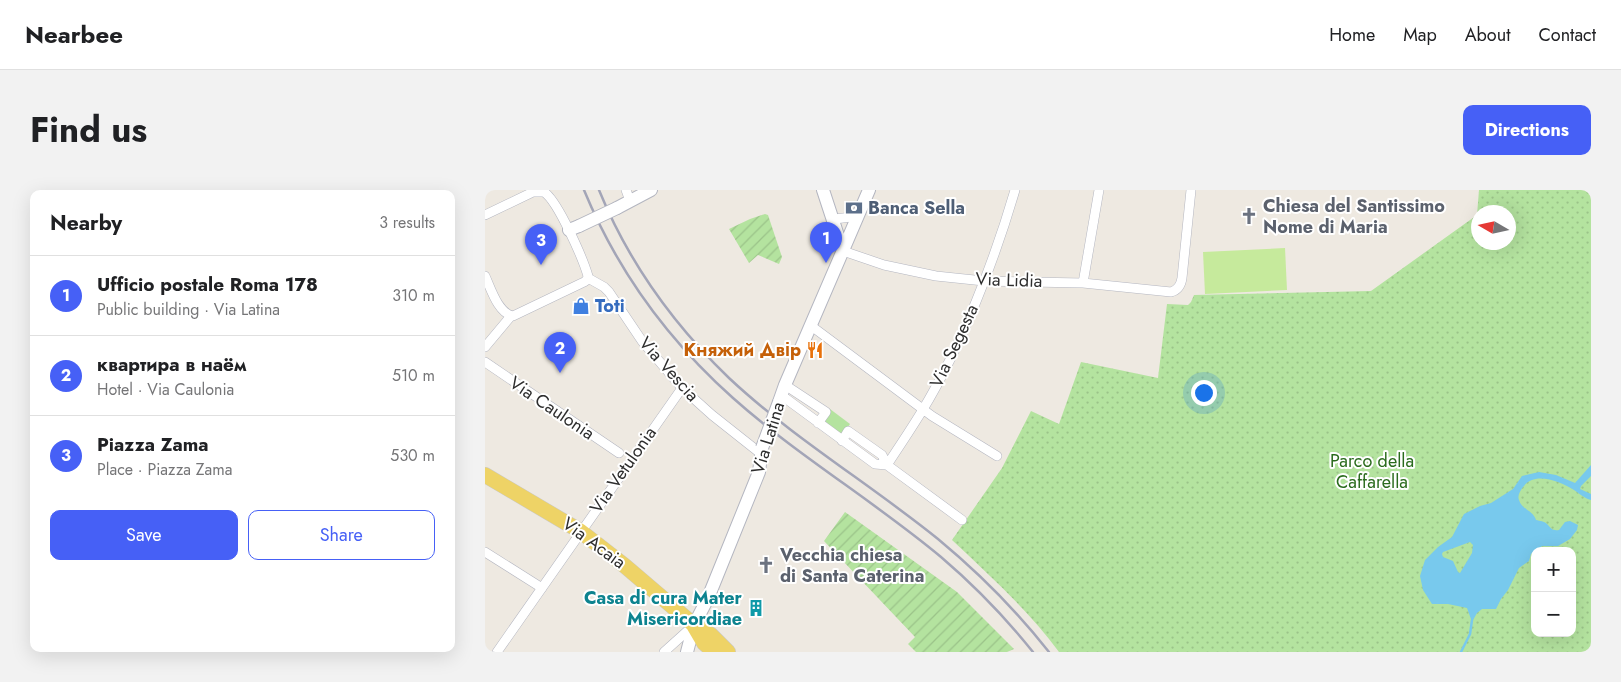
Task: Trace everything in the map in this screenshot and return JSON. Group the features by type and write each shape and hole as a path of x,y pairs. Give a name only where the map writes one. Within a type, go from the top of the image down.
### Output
{"main road":[{"name":"Via Acaia","path":"485,474 580,531 694,625"},
{"path":"694,625 705,643 714,652"},
{"path":"694,625 711,635 728,652"}],"street":[{"path":"574,228 617,208 628,196 651,190"},
{"path":"823,190 843,251"},
{"path":"834,219 852,217 859,212 869,190"},
{"name":"Via Segesta","path":"887,465 923,410 960,337 984,281 1015,190"},
{"path":"1083,283 1099,190"},
{"name":"Via Lidia","path":"843,251 879,264 913,272 984,281 1083,283 1166,293 1177,290 1183,278 1191,190"},
{"path":"485,215 533,192 541,191 547,193 574,228 588,278 584,282 511,316 485,347"},
{"name":"Via Latina","path":"687,652 694,625 708,598 759,472 761,450 781,394 859,212"},
{"path":"485,276 504,312 511,316"},
{"name":"Via Vescia","path":"588,278 609,292 642,341 682,388 712,415 761,450"},
{"path":"810,325 923,410 997,456"},
{"name":"Via Caulonia","path":"485,362 619,453"},
{"name":"Via Vetulonia","path":"497,652 682,388"},
{"path":"781,394 826,412 818,423"},
{"path":"781,394 842,441 848,431 882,454 887,465 962,520"},
{"path":"485,552 542,588"},
{"path":"664,652 694,625"}],"green space":[{"name":"Parco della Caffarella","path":"1479,190 1591,190 1591,652 1059,652 1022,608 952,540 1002,468 1031,411 1059,424 1081,362 1158,378 1167,304 1188,305 1194,295 1371,291 1471,219 1471,250 1516,250 1516,205 1478,205"},
{"path":"765,214 768,215 782,257 779,264 758,255 749,263 729,229"},
{"path":"1285,248 1287,290 1205,294 1203,252"},
{"path":"830,409 850,424 841,437 822,421"},
{"path":"845,512 957,592 1014,649 1007,652 916,652 908,644 915,637 824,541"}],"water":[{"path":"1591,465 1591,476 1580,489 1591,494 1591,500 1555,481 1535,479 1522,489 1519,497 1520,503 1533,514 1536,520 1545,522 1552,529 1559,530 1565,522 1570,521 1578,525 1577,530 1570,539 1558,546 1531,547 1529,561 1519,568 1496,609 1482,609 1477,613 1472,622 1467,608 1448,604 1432,604 1423,590 1420,576 1425,560 1452,537 1464,514 1491,503 1513,489 1522,476 1539,472 1556,475 1575,483","holes":["1470,542 1473,545 1472,553 1460,573 1453,561 1443,557 1442,554"]}],"waterway":[{"path":"1461,652 1470,634 1472,620"}],"railway":[{"path":"584,190 597,220 629,276 647,303 687,353 733,398 758,419 941,557 989,602 1033,652"},
{"path":"599,190 638,267 671,314 709,358 779,421 938,539 1010,607 1049,652"}],"place":[{"name":"Banca Sella","path":"854,208"},
{"name":"Chiesa del Santissimo Nome di Maria","path":"1249,216"},
{"name":"Ufficio postale Roma 178","path":"826,263"},
{"name":"Piazza Zama","path":"541,265"},
{"name":"Toti","path":"581,306"},
{"name":"Княжий Двір","path":"815,350"},
{"name":"квартира в наём","path":"560,373"},
{"name":"Vecchia chiesa di Santa Caterina","path":"766,565"},
{"name":"Casa di cura Mater Misericordiae","path":"756,608"}]}
